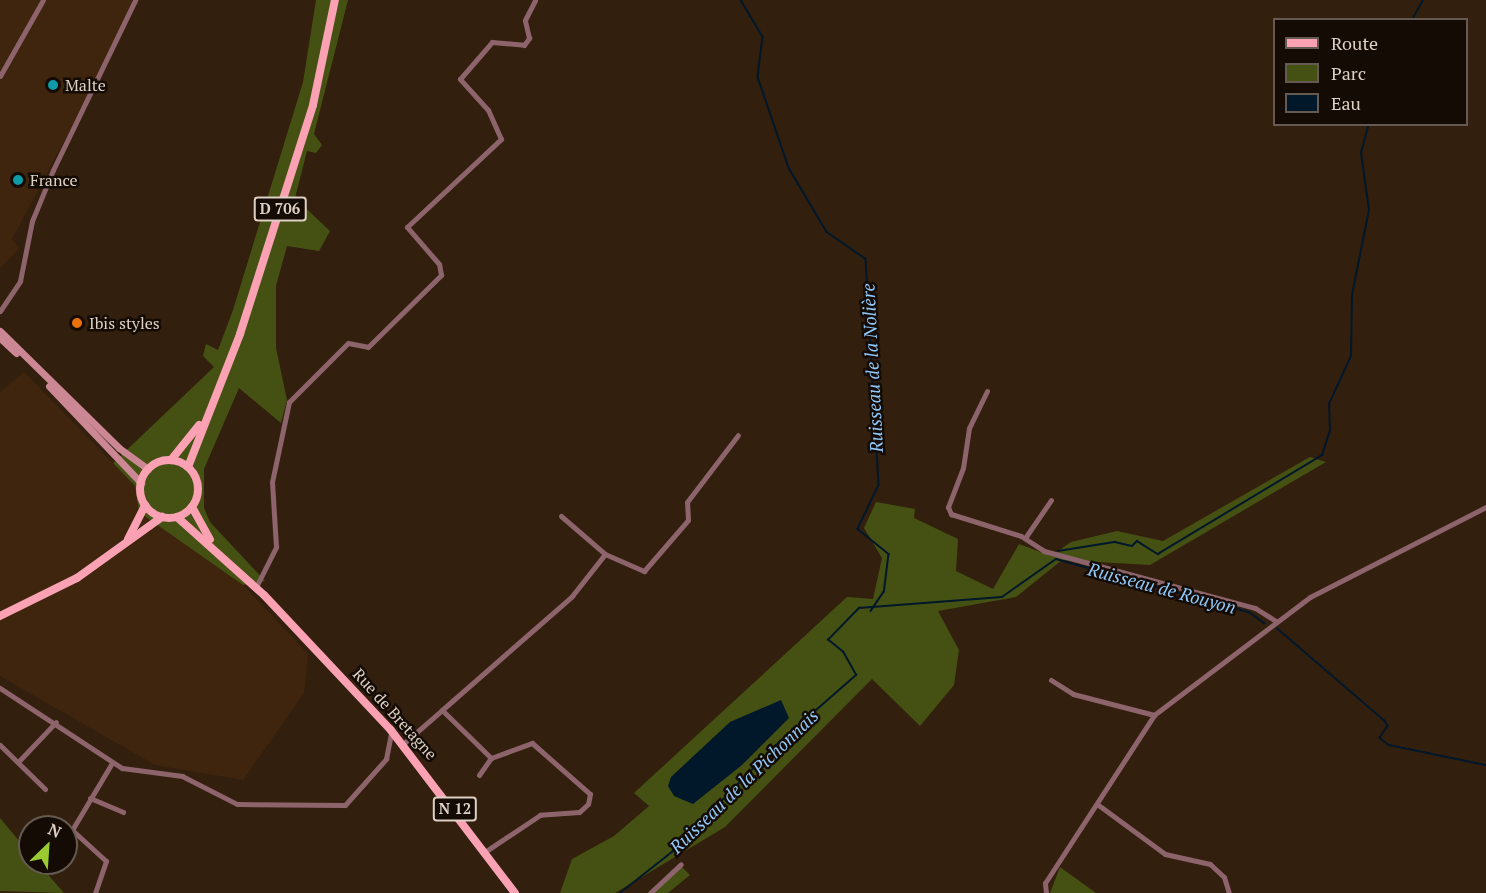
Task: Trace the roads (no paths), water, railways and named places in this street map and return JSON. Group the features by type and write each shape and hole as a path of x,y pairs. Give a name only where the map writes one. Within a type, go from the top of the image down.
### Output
{"main road":[{"name":"D 706","path":"188,467 240,334 312,105 335,0"},
{"path":"0,332 119,448 148,469"},
{"path":"0,338 141,483 145,505 124,544"},
{"name":"D 706","path":"171,460 208,412"},
{"path":"141,483 148,469 171,460 188,467 198,483 192,507 177,517 162,517 145,505"},
{"name":"Rue de Bretagne","path":"192,507 201,526 236,569"},
{"path":"0,616 57,590 162,517"},
{"name":"Rue de Bretagne","path":"177,517 256,587 390,729 486,851 515,893"}],"street":[{"path":"0,76 43,0"},
{"path":"0,310 20,281 32,221 53,170 135,0"},
{"path":"256,587 276,547 272,482 289,402 348,343 368,346 441,275 439,264 407,227 501,139 488,110 460,79 492,42 524,45 529,38 525,20 536,0"},
{"path":"987,391 969,428 963,468 948,509 1025,538 1044,551 1255,608 1276,621"},
{"path":"561,516 605,554 644,571 688,520 687,502 738,435"},
{"path":"1025,538 1051,500"},
{"path":"1046,893 1045,883 1154,714 1276,621 1321,591 1486,507"},
{"path":"403,744 572,596 605,554"},
{"path":"1051,680 1073,694 1154,714"},
{"path":"0,688 56,722 112,763 182,776 237,804 345,805 390,752 390,729"},
{"path":"442,710 491,758"},
{"path":"18,762 56,722"},
{"path":"479,775 491,758 532,743 586,789 590,801 568,816 540,815 486,851"},
{"path":"0,745 45,789"},
{"path":"94,893 106,861 72,830 112,763"},
{"path":"90,798 123,812"},
{"path":"1097,804 1165,854 1210,864 1224,877 1229,893"},
{"path":"650,893 681,864"}],"water":[{"path":"781,700 789,718 742,765 693,804 674,796 668,786 671,777 730,722"}],"waterway":[{"name":"Ruisseau de la Nolière","path":"741,0 763,37 758,77 789,168 827,232 866,259 879,485 858,529 889,554 884,592 871,611"},
{"name":"Ruisseau de la Pichonnais","path":"1413,18 1423,0"},
{"name":"Ruisseau de la Pichonnais","path":"1058,551 1115,542 1132,546 1137,541 1158,554 1322,455 1330,431 1329,404 1351,356 1352,295 1369,210 1361,153 1368,126"},
{"name":"Ruisseau de la Pichonnais","path":"620,893 672,852 775,746 856,675 843,652 828,640 859,608 1002,597 1056,559 1249,612 1264,623"},
{"name":"Ruisseau de Rouyon","path":"1277,628 1385,721 1388,726 1380,738 1389,745 1486,765"}],"place":[{"name":"Malte","path":"53,85"},
{"name":"France","path":"18,180"},
{"name":"Ibis styles","path":"77,323"}]}
